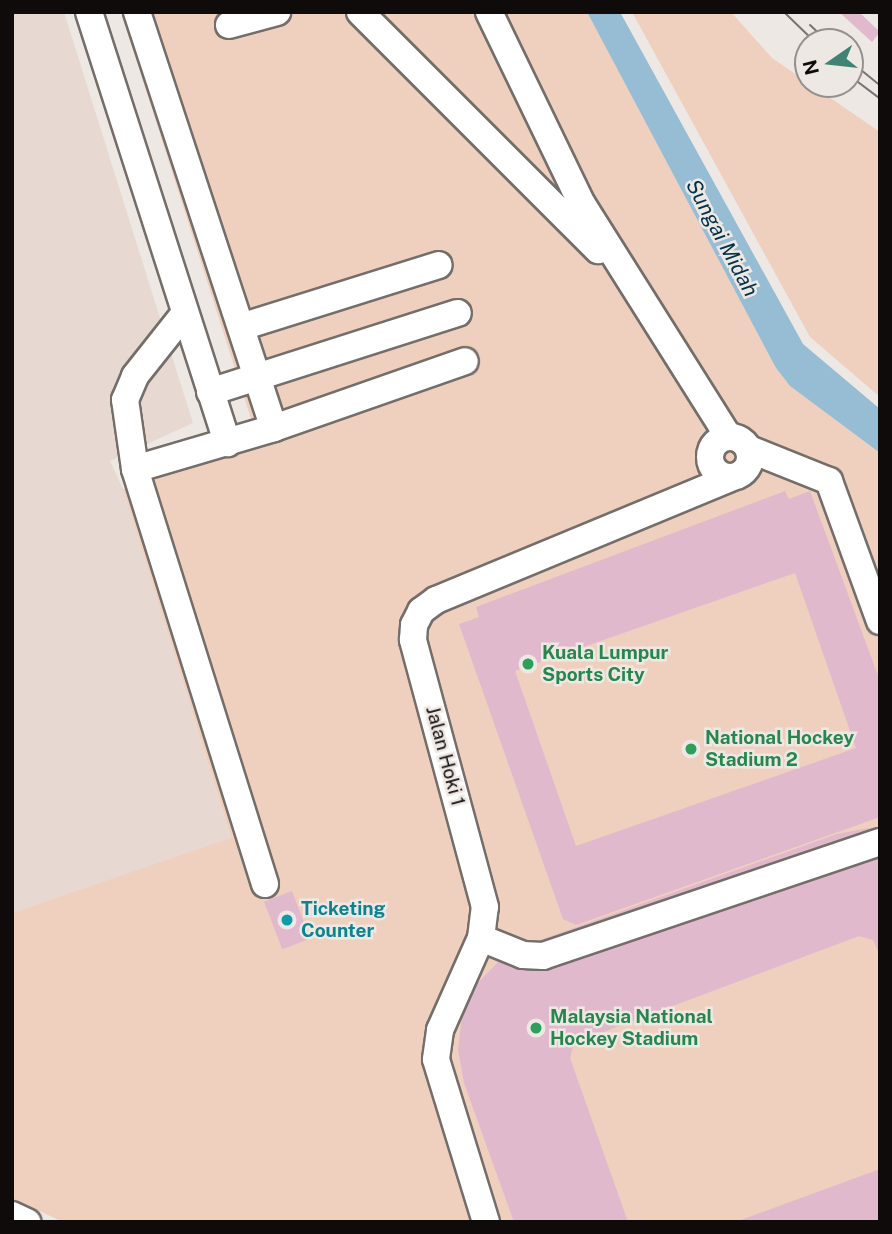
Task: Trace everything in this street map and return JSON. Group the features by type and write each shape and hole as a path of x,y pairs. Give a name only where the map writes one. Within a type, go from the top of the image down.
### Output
{"street":[{"path":"89,12 227,443"},
{"path":"137,12 274,428"},
{"path":"229,25 277,12"},
{"path":"360,12 624,276"},
{"path":"489,12 582,204 624,276 738,443 747,468 731,478 714,470 709,458 712,446 738,443 829,481 880,621"},
{"path":"241,327 439,265"},
{"path":"185,313 135,376 125,400 135,469 265,884"},
{"path":"210,392 458,313"},
{"path":"135,469 274,428 465,361"},
{"name":"Jalan Hoki 1","path":"486,1222 436,1059 440,1030 481,938 485,921 482,891 413,640 421,611 436,600 731,478"},
{"path":"481,938 523,955 543,956 880,842"},
{"path":"12,1215 27,1222"}],"shaded area":[{"path":"12,12 64,12 193,423 110,461 123,489 231,839 12,913"},
{"name":"Kuala Lumpur Sports City","path":"121,12 587,12 776,368 790,386 880,453 880,1222 63,1222 12,1198 12,913 231,838 123,489 259,444"},
{"path":"632,12 731,12 772,58 794,73 794,98 830,98 880,132 880,397 810,337"}],"water":[{"name":"Sungai Midah","path":"587,12 620,12 803,344 880,409 880,453 790,386 776,368"}],"building":[{"path":"839,12 859,12 880,32 872,42 864,35 864,28 857,28"},
{"path":"785,491 789,499 810,491 880,681 880,817 576,925 563,919 459,624 479,617 476,607","holes":["795,573 856,748 576,846 515,671"]},
{"name":"Malaysia National Hockey Stadium","path":"869,828 880,830 880,955 873,940 859,936 574,1043 570,1058 628,1222 514,1222 464,1083 458,1050 462,1016 476,985 499,961 529,944 837,834"},
{"name":"Ticketing Counter","path":"292,891 310,939 282,949 264,902"},
{"path":"880,1169 880,1222 738,1222 738,1221"}],"tram line":[{"path":"784,12 801,28"},
{"path":"810,25 813,28"},
{"path":"864,72 880,85"},
{"path":"864,87 880,99"}],"place":[{"name":"Kuala Lumpur Sports City","path":"528,664"},
{"name":"National Hockey Stadium 2","path":"691,749"},
{"name":"Ticketing Counter","path":"287,920"},
{"name":"Malaysia National Hockey Stadium","path":"536,1028"}]}
